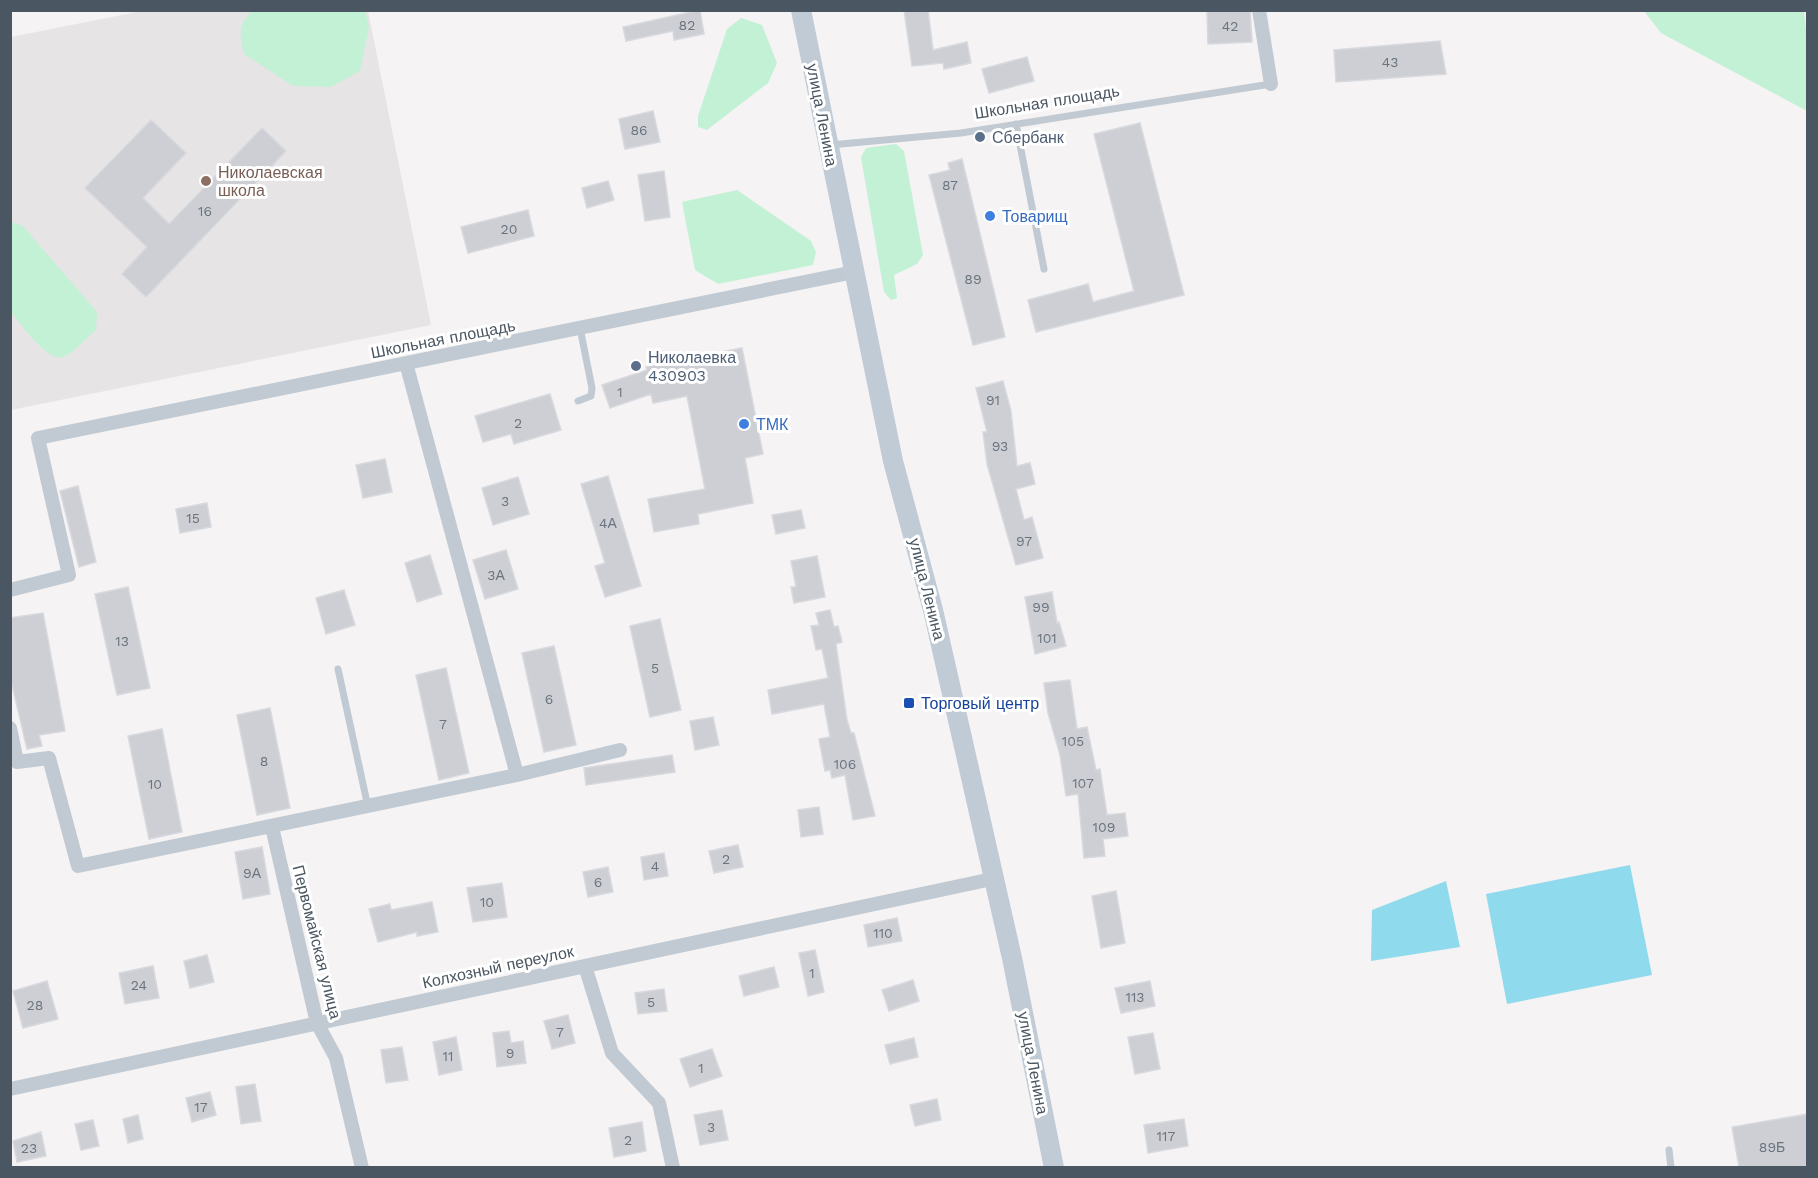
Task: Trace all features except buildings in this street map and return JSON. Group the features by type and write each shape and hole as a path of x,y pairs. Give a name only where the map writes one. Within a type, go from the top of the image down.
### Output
{"main road":[{"name":"улица Ленина","path":"801,10 893,461 933,610 992,879 1012,958 1054,1167"}],"street":[{"path":"1259,10 1271,84"},
{"name":"Школьная площадь","path":"10,590 69,575 38,438 855,272"},
{"path":"406,363 517,775"},
{"path":"10,728 17,762 49,758 78,866 368,807 620,750"},
{"name":"Первомайская улица","path":"272,827 317,1023 336,1058 362,1167"},
{"name":"Колхозный переулок","path":"10,1089 992,879"},
{"path":"585,966 612,1053 659,1103 673,1167"}],"lane":[{"name":"Школьная площадь","path":"828,145 961,133 1271,84"},
{"path":"1016,124 1044,269"},
{"path":"578,401 591,396 592,388 580,328"},
{"path":"338,669 368,807"},
{"path":"1670,1150 1671,1167"}],"shaded area":[{"name":"Николаевская школа","path":"142,11 368,11 431,325 11,410 11,37"}],"green space":[{"path":"252,11 365,11 369,27 360,71 331,87 293,86 244,54 241,31 244,21"},
{"path":"1644,11 1804,11 1808,47 1807,111 1661,33"},
{"path":"741,18 762,25 777,63 768,83 707,130 698,127 698,116 727,29"},
{"path":"896,144 904,151 923,255 917,264 894,275 897,298 891,300 884,292 861,157 866,148"},
{"path":"737,190 811,241 816,252 813,265 718,284 695,270 682,202"},
{"path":"10,222 22,225 97,312 96,330 76,349 63,357 49,354 42,348 11,312"}],"water":[{"path":"1630,865 1652,975 1507,1004 1486,894"},
{"path":"1446,881 1460,947 1371,961 1372,910"}],"place":[{"name":"Сбербанк","path":"980,137"},
{"name":"Николаевская школа","path":"206,181"},
{"name":"Товарищ","path":"990,216"},
{"name":"Николаевка 430903","path":"636,366"},
{"name":"ТМК","path":"744,424"},
{"name":"Торговый центр","path":"909,703"}]}
